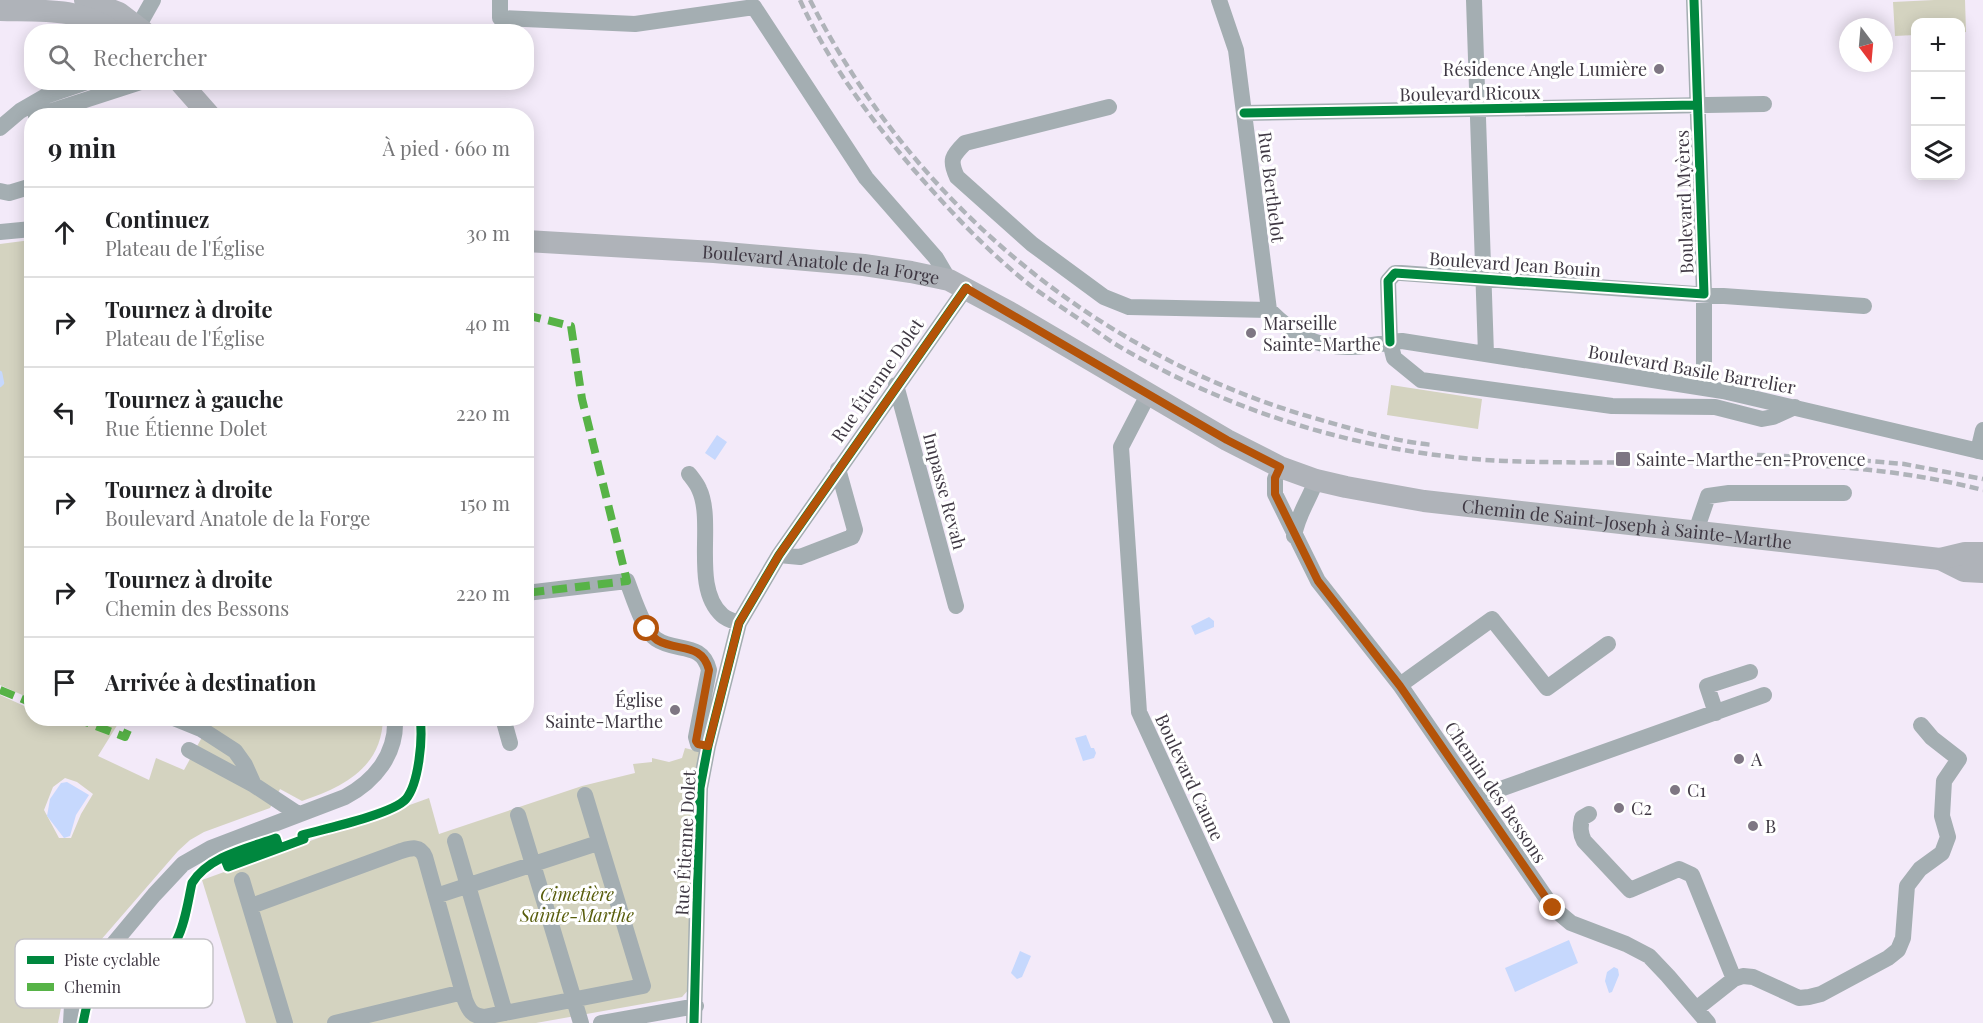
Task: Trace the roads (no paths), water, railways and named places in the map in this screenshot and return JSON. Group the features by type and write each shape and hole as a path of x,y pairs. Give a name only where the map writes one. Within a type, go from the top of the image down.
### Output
{"main road":[{"path":"0,10 67,12 98,7 119,13 132,24"},
{"path":"98,7 109,24"},
{"path":"174,90 186,108"},
{"path":"176,90 200,108"},
{"name":"Boulevard Anatole de la Forge","path":"534,241 714,252 853,264 910,272 957,284 1227,440 1280,467 1316,480"},
{"name":"Chemin de Saint-Joseph à Sainte-Marthe","path":"1316,480 1372,493 1424,501 1940,559 1964,571 1983,572"},
{"name":"Chemin de Saint-Joseph à Sainte-Marthe","path":"1940,559 1965,553 1983,553"}],"street":[{"path":"142,24 153,0"},
{"path":"500,0 500,18 635,24 754,7 866,178 957,284"},
{"name":"Rue Berthelot","path":"1219,0 1236,50 1269,310"},
{"path":"1474,0 1486,354"},
{"name":"Boulevard Myères","path":"1694,0 1704,294 1704,388"},
{"path":"25,108 46,96 64,90"},
{"path":"61,108 116,90"},
{"name":"Boulevard Ricoux","path":"1244,113 1764,104"},
{"path":"1109,107 965,143 953,154 951,165 957,177 1032,244 1104,297 1129,308 1269,310"},
{"path":"0,128 24,109"},
{"path":"0,128 24,120"},
{"path":"0,191 9,193 24,188"},
{"path":"0,232 24,230"},
{"name":"Boulevard Jean Bouin","path":"1390,342 1388,281 1395,273 1864,306"},
{"name":"Rue Étienne Dolet","path":"695,1015 700,788 708,746 739,623 779,555 896,385 957,284"},
{"name":"Boulevard Basile Barrelier","path":"1269,310 1288,329 1314,342 1350,347 1408,342 1704,388 1795,407 1980,452"},
{"path":"1390,342 1394,358 1421,380 1427,382 1612,406 1715,406 1762,419 1773,417 1795,407"},
{"name":"Impasse Revah","path":"896,385 956,606"},
{"name":"Boulevard Caune","path":"1149,393 1121,447 1139,712 1282,1023"},
{"path":"1980,452 1983,430"},
{"name":"Chemin des Bessons","path":"1280,467 1275,478 1275,494 1318,581 1400,686 1553,908 1571,923 1626,944 1649,956 1708,1023"},
{"path":"779,555 800,557 852,537 855,530 838,469"},
{"path":"689,474 700,490 704,513 704,551 708,588 714,604 723,616 739,623"},
{"path":"1294,536 1297,519 1316,480"},
{"path":"1696,531 1708,496 1729,493 1844,493"},
{"path":"534,592 627,581 647,629 656,639 699,653 706,660 709,670 696,741 698,744 708,746"},
{"path":"1400,686 1492,619 1547,688 1608,644"},
{"path":"1716,713 1707,686 1750,672"},
{"path":"1478,797 1764,695"},
{"path":"1696,1009 1734,979 1743,976 1753,977 1799,998 1821,994 1898,950 1903,938 1907,886 1920,869 1942,854 1948,837 1942,816 1944,781 1959,759 1932,738 1921,725"},
{"path":"205,726 236,751 254,785"},
{"path":"117,939 154,895 183,864 195,855 345,797 370,781 388,757 396,726"},
{"path":"505,726 510,743"},
{"path":"189,750 254,785 298,814"},
{"path":"251,906 411,848 422,850 463,992 469,1010 475,1016 484,1017 643,986 585,795"},
{"path":"518,814 581,1023"},
{"path":"1589,814 1582,818 1580,834 1630,890 1680,869 1692,875 1734,979"},
{"path":"455,841 505,1013"},
{"path":"436,896 598,843"},
{"path":"243,880 285,1023"},
{"path":"335,1023 463,992"},
{"path":"71,1023 72,1008"},
{"path":"601,1023 695,1015"}],"water":[{"path":"717,435 727,442 715,460 705,453"},
{"path":"1209,617 1214,621 1214,627 1195,635 1191,626"},
{"path":"1086,735 1091,748 1094,748 1096,753 1094,758 1083,761 1075,738"},
{"path":"67,782 89,795 76,815 70,836 64,838 47,816 50,799 61,783"},
{"path":"1569,940 1578,963 1515,992 1505,968"},
{"path":"1020,951 1031,956 1022,977 1017,979 1011,973"},
{"path":"1614,967 1618,969 1619,975 1612,992 1609,993 1605,981 1607,972"}],"waterway":[{"path":"0,373 2,383 0,385"}],"railway":[{"path":"800,0 823,45 866,110 914,170 985,245 1031,286 1115,344 1207,391 1254,410 1353,440 1454,457 1505,461 1806,465 1865,469 1983,490"},
{"path":"810,0 852,74 902,142 957,205 1019,262 1086,312 1158,355 1234,390 1314,418 1388,438 1433,445"},
{"path":"1757,455 1808,457"},
{"path":"1835,458 1904,464 1983,479"}],"place":[{"name":"Résidence Angle Lumière","path":"1659,69"},
{"name":"Marseille Sainte-Marthe","path":"1251,333"},
{"name":"Sainte-Marthe-en-Provence","path":"1623,459"},
{"name":"Église Sainte-Marthe","path":"675,710"},
{"name":"A","path":"1739,759"},
{"name":"C1","path":"1675,790"},
{"name":"C2","path":"1619,808"},
{"name":"B","path":"1753,826"}],"park label":[{"name":"Cimetière Sainte-Marthe","path":"577,904"}]}
